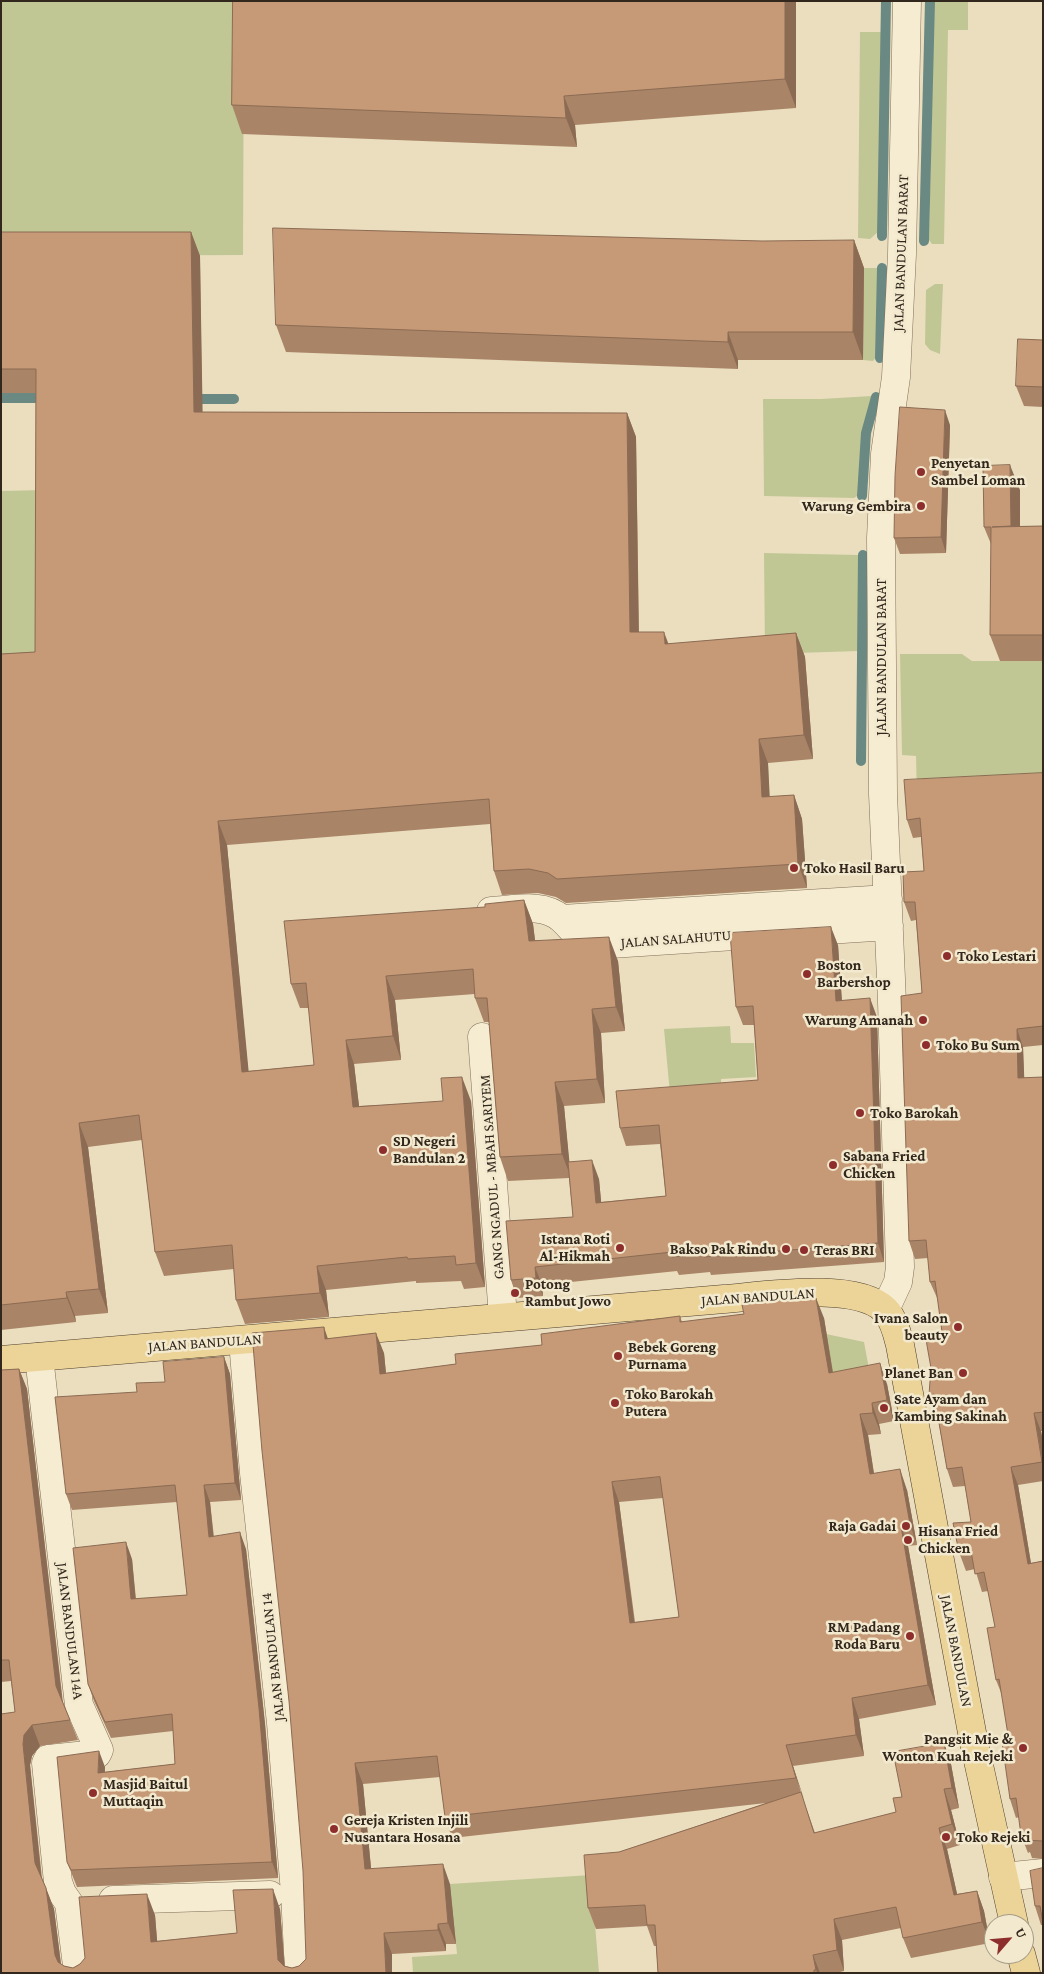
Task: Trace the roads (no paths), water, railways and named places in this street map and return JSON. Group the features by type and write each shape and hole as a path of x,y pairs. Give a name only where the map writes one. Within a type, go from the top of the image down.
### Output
{"main road":[{"name":"JALAN BANDULAN","path":"1,1360 244,1341 503,1317 829,1292 852,1295 885,1310 895,1326 900,1345 973,1738 1012,1914"}],"street":[{"name":"JALAN BANDULAN BARAT","path":"885,1310 898,1282 900,1267 889,913 882,784 880,538 885,454 896,368 902,254 908,1"},
{"name":"JALAN SALAHUTU","path":"562,920 804,903 889,913"},
{"path":"804,903 806,931"},
{"name":"JALAN SALAHUTU","path":"467,913 535,908 552,912 582,941 595,945 806,931 889,913"},
{"name":"GANG NGADUL - MBAH SARIYEM","path":"482,1038 503,1317"},
{"name":"JALAN BANDULAN 14","path":"244,1341 254,1474 281,1723 295,1893 299,1973"},
{"name":"JALAN BANDULAN 14A","path":"39,1357 79,1705 100,1750 97,1754 48,1759 46,1763 58,1882 62,1893 69,1903 78,1973"},
{"path":"1003,1877 1043,1873"},
{"path":"69,1903 295,1893"}],"waterway":[{"path":"882,236 886,1"},
{"path":"924,241 930,1"},
{"path":"880,358 882,268"},
{"path":"862,496 866,433 876,397"},
{"path":"1,398 48,398"},
{"path":"190,399 234,399"},
{"path":"861,761 863,555"}],"place":[{"name":"Penyetan Sambel Loman","path":"921,472"},
{"name":"Warung Gembira","path":"921,506"},
{"name":"Toko Hasil Baru","path":"794,868"},
{"name":"Toko Lestari","path":"947,956"},
{"name":"Boston Barbershop","path":"807,974"},
{"name":"Warung Amanah","path":"923,1020"},
{"name":"Toko Bu Sum","path":"926,1045"},
{"name":"Toko Barokah","path":"860,1113"},
{"name":"SD Negeri Bandulan 2","path":"383,1150"},
{"name":"Sabana Fried Chicken","path":"833,1165"},
{"name":"Istana Roti Al-Hikmah","path":"620,1248"},
{"name":"Bakso Pak Rindu","path":"786,1249"},
{"name":"Teras BRI","path":"804,1250"},
{"name":"Potong Rambut Jowo","path":"515,1293"},
{"name":"Ivana Salon beauty","path":"958,1327"},
{"name":"Bebek Goreng Purnama","path":"618,1356"},
{"name":"Planet Ban","path":"963,1373"},
{"name":"Toko Barokah Putera","path":"615,1403"},
{"name":"Sate Ayam dan Kambing Sakinah","path":"884,1408"},
{"name":"Raja Gadai","path":"906,1526"},
{"name":"Hisana Fried Chicken","path":"908,1540"},
{"name":"RM Padang Roda Baru","path":"910,1636"},
{"name":"Pangsit Mie & Wonton Kuah Rejeki","path":"1023,1748"},
{"name":"Masjid Baitul Muttaqin","path":"93,1793"},
{"name":"Gereja Kristen Injili Nusantara Hosana","path":"334,1829"},
{"name":"Toko Rejeki","path":"946,1837"}]}
